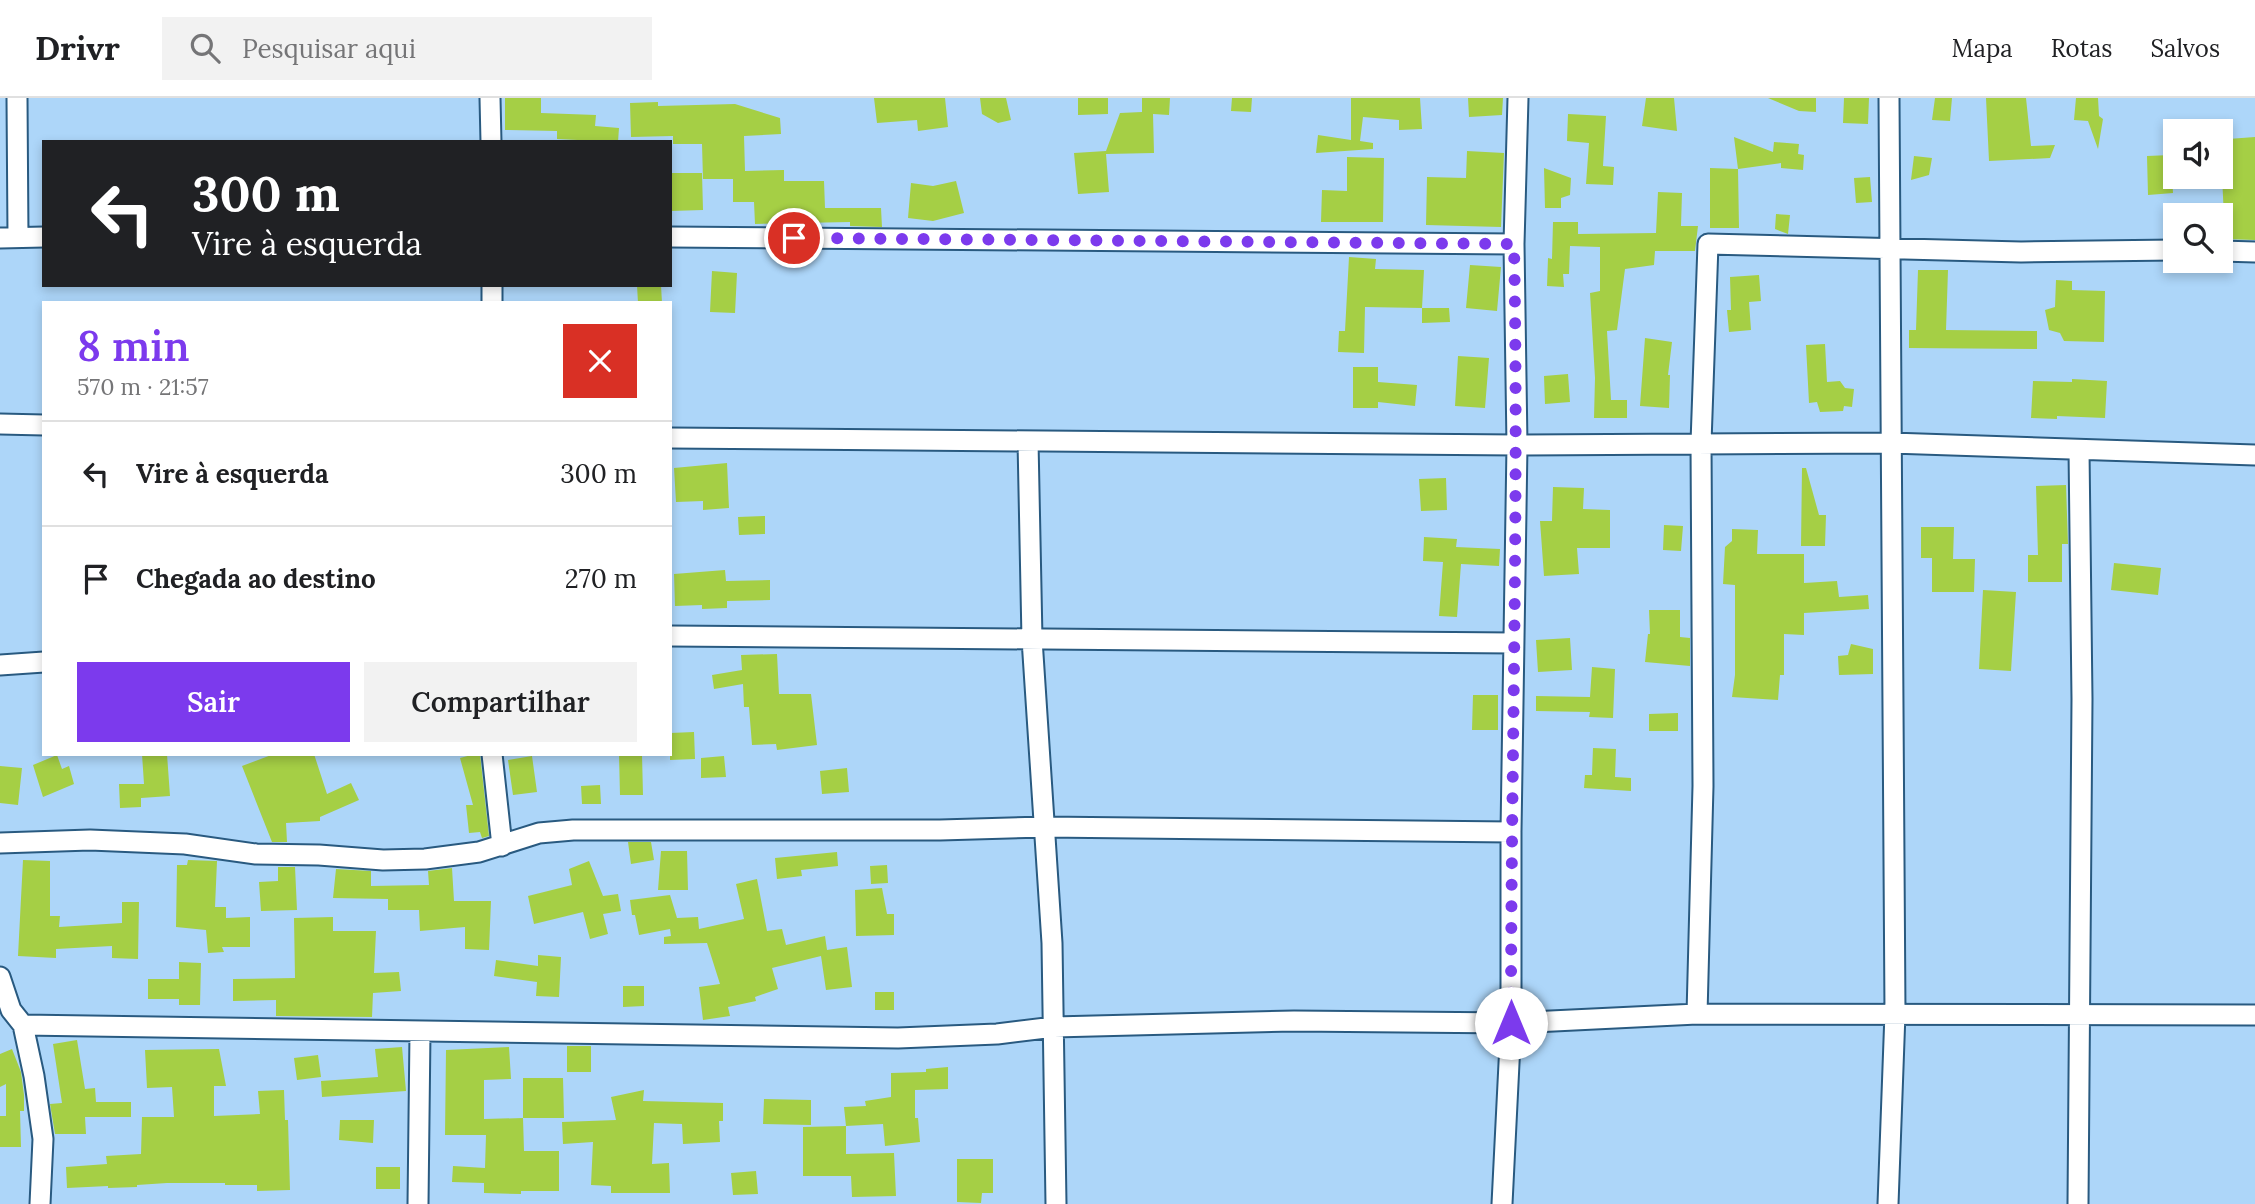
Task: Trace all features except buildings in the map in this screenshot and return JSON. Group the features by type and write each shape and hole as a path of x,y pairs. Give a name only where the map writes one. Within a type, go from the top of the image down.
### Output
{"street":[{"path":"17,98 9,237 42,237"},
{"path":"490,98 491,140"},
{"path":"1502,1204 1511,1023 1517,445 1514,244 1518,98"},
{"path":"1888,1204 1895,1013 1889,98"},
{"path":"672,237 1514,244"},
{"path":"1697,1014 1703,786 1701,443 1708,244 2021,251 2163,250"},
{"path":"2233,251 2255,252"},
{"path":"0,424 42,425"},
{"path":"672,438 1517,445 1891,443 2255,455"},
{"path":"1028,441 1032,639 1052,943 1056,1204"},
{"path":"2078,1204 2082,699 2079,450"},
{"path":"672,636 1513,643"},
{"path":"0,665 42,662"},
{"path":"492,756 502,846"},
{"path":"0,843 90,840 185,844 256,854 383,860 425,859 479,852 539,833 573,830 940,830 1045,827 1511,832"},
{"path":"0,977 11,1016 34,1076 43,1139 40,1204"},
{"path":"11,1016 420,1032 898,1038 997,1034 1054,1027 1294,1021 1511,1023 1697,1014 2255,1015"},
{"path":"418,1204 420,1032"}],"route":[{"path":"794,238 1514,244 1517,445 1511,1023"}]}
